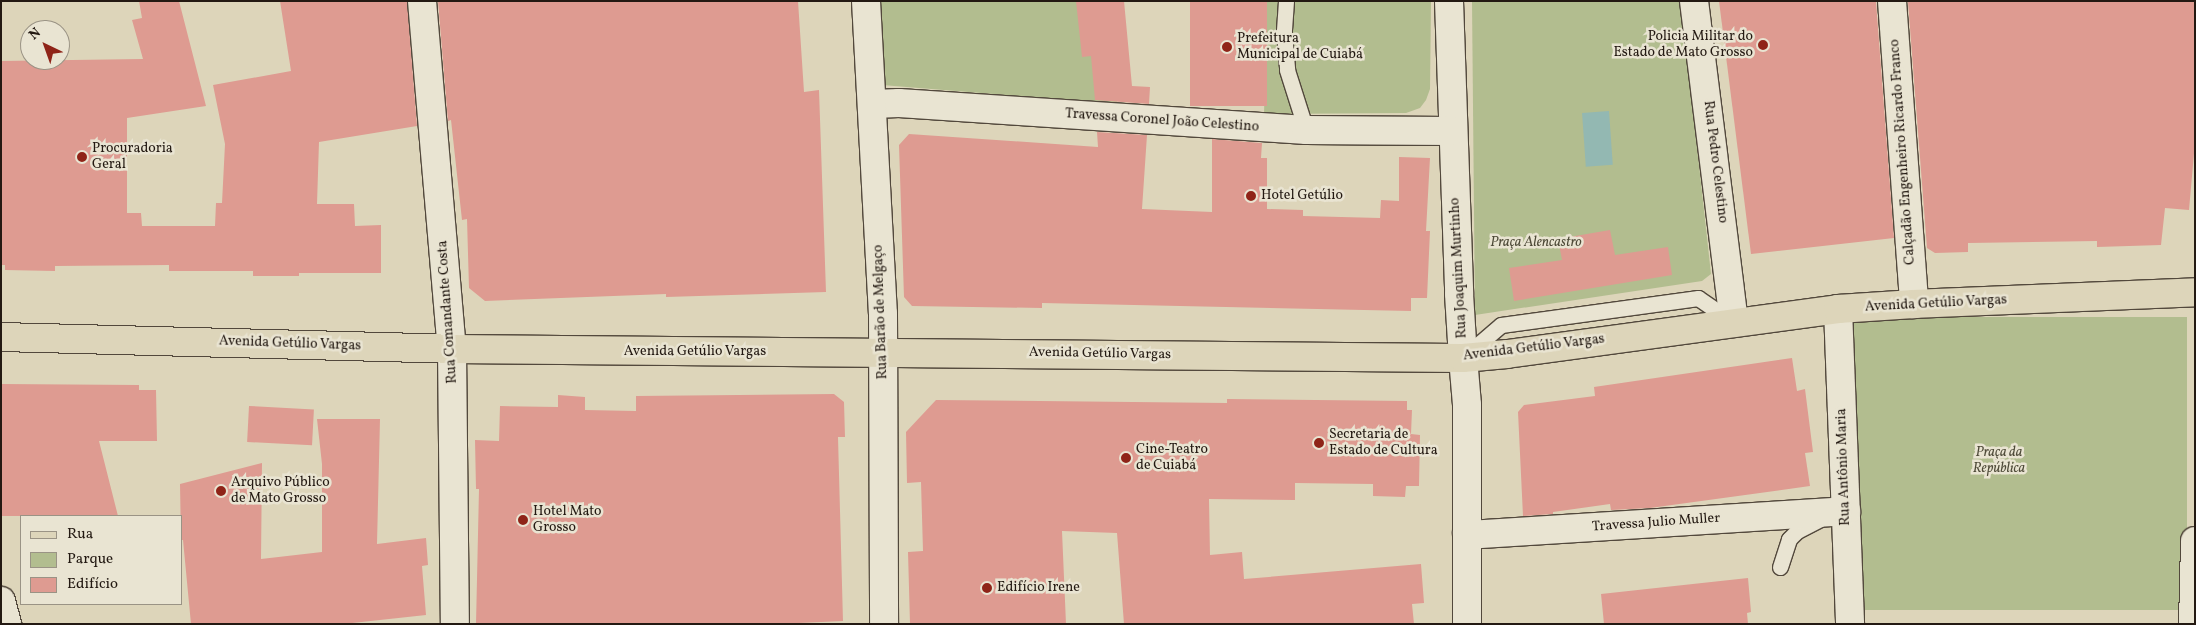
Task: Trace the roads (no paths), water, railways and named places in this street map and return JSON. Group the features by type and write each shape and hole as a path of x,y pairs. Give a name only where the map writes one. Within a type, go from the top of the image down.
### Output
{"main road":[{"name":"Avenida Getúlio Vargas","path":"1,337 452,350 1463,358 1507,354 1838,309 2195,292"}],"street":[{"name":"Rua Comandante Costa","path":"422,1 452,350 455,624"},
{"name":"Rua Barão de Melgaço","path":"866,1 873,104 884,353 884,624"},
{"name":"Rua Joaquim Murtinho","path":"1449,1 1452,130 1466,405 1467,624"},
{"name":"Rua Pedro Celestino","path":"1694,1 1734,323"},
{"name":"Calçadão Engenheiro Ricardo Franco","path":"1892,1 1914,304"},
{"name":"Travessa Coronel João Celestino","path":"873,104 900,104 1306,130 1452,130"},
{"name":"Rua Antônio Maria","path":"1838,309 1850,624"},
{"name":"Travessa Julio Muller","path":"1467,535 1846,511"},
{"path":"2193,624 2195,541"},
{"path":"1,601 7,624"}],"lane":[{"path":"1286,1 1284,33 1287,70 1306,130"},
{"path":"1780,567 1789,539 1797,531 1846,511"}],"water":[{"path":"1609,111 1613,165 1586,167 1582,113"}],"place":[{"name":"Policia Militar do Estado de Mato Grosso","path":"1763,45"},
{"name":"Prefeitura Municipal de Cuiabá","path":"1227,47"},
{"name":"Procuradoria Geral","path":"82,157"},
{"name":"Hotel Getúlio","path":"1251,196"},
{"name":"Secretaria de Estado de Cultura","path":"1319,443"},
{"name":"Cine-Teatro de Cuiabá","path":"1126,458"},
{"name":"Arquivo Público de Mato Grosso","path":"221,491"},
{"name":"Hotel Mato Grosso","path":"523,520"},
{"name":"Edifício Irene","path":"987,588"}],"park label":[{"name":"Praça Alencastro","path":"1536,243"},
{"name":"Praça da República","path":"1999,462"}]}
